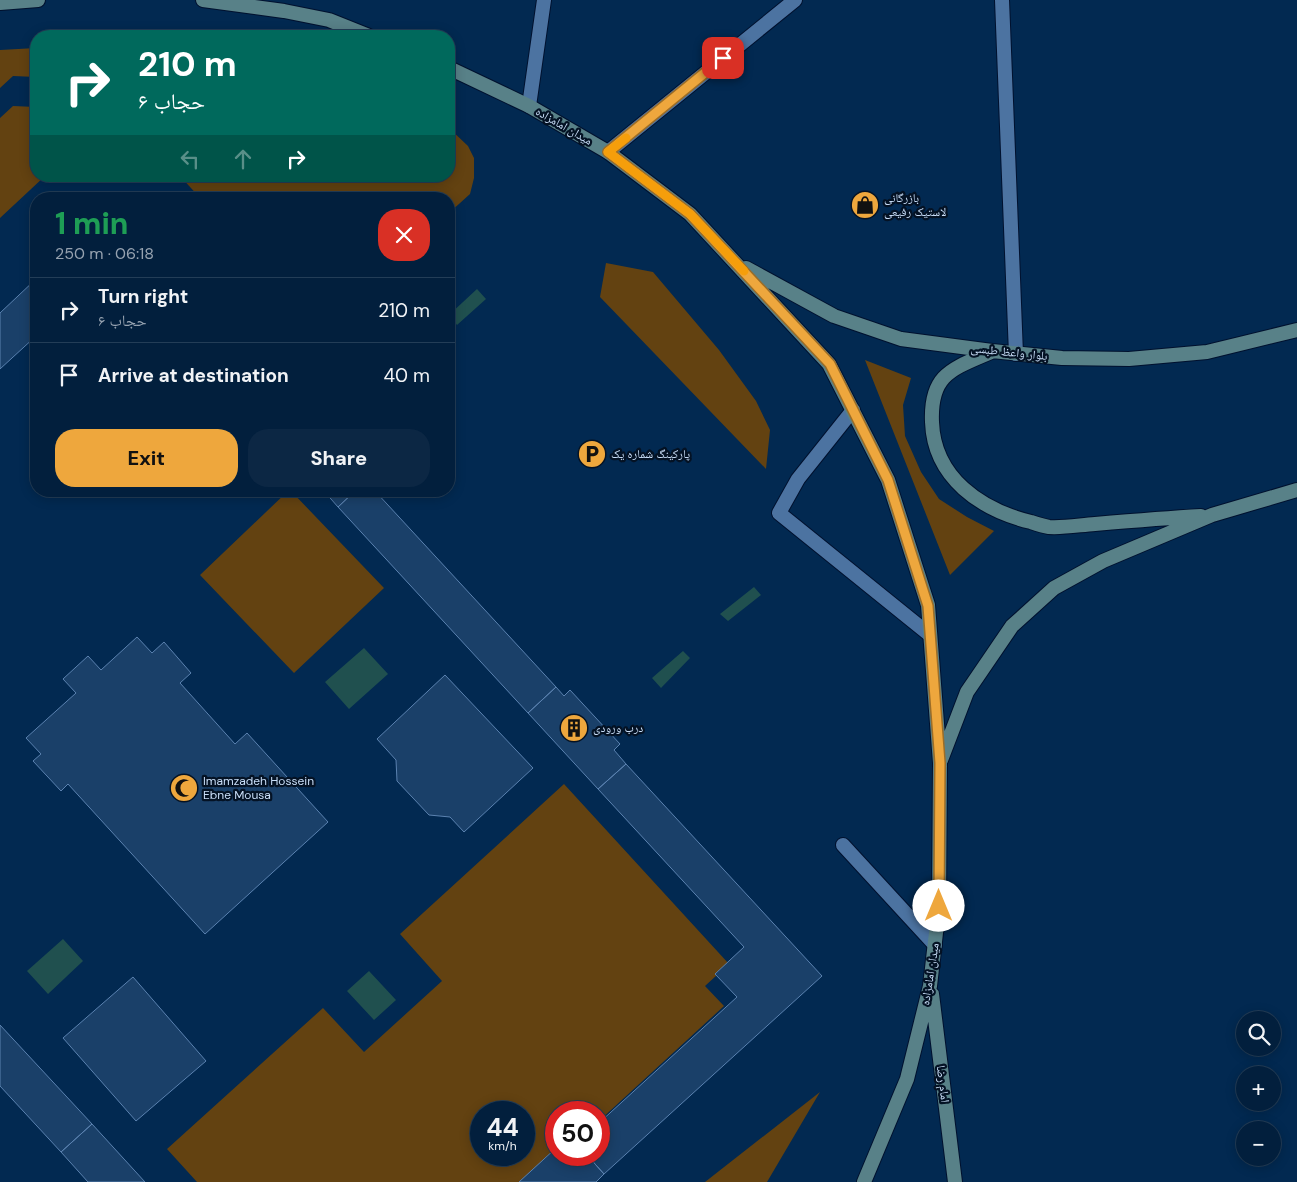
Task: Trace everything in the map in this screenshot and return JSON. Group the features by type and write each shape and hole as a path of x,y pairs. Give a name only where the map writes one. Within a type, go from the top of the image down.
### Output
{"main road":[{"path":"0,3 38,0"},
{"path":"202,0 286,6 354,30"},
{"name":"میدان امامزاده","path":"455,71 530,106 608,152 690,214 830,364 888,480 928,606 940,763 939,906 930,986 907,1079 864,1182"},
{"name":"بلوار واعظ طبسی","path":"735,262 834,316 901,340 1016,354 1062,358 1129,360 1207,352 1297,330"},
{"path":"992,351 953,368 937,385 931,407 932,437 941,461 958,485 977,500 1010,518 1050,527 1212,515"},
{"path":"940,763 967,692 1012,626 1054,588 1104,561 1212,515 1297,490"},
{"name":"امام رضا","path":"930,986 956,1182"}],"street":[{"path":"530,106 544,0"},
{"path":"608,152 795,0"},
{"path":"1002,0 1016,354"},
{"path":"853,410 798,479 779,513 930,635"},
{"path":"843,845 935,945"}],"shaded area":[{"path":"30,48 30,77 13,76 0,88 0,50"},
{"path":"13,106 30,107 30,182 39,182 0,218 0,118"},
{"path":"455,134 468,146 474,158 474,178 470,194 455,208 455,192 195,192 185,182 455,182"},
{"path":"606,263 653,272 719,350 756,401 770,430 766,469 600,297"},
{"path":"477,289 486,299 457,325 455,322 455,309"},
{"path":"865,360 911,378 903,405 905,436 921,472 939,499 994,531 950,575"},
{"path":"282,497 297,497 384,588 294,673 200,575"},
{"path":"754,587 761,595 728,621 720,614"},
{"path":"364,648 388,674 349,709 325,682"},
{"path":"683,651 690,658 661,688 652,678"},
{"path":"564,784 729,964 705,986 724,1006 610,1111 610,1101 545,1101 546,1166 531,1182 197,1182 167,1149 323,1008 364,1052 442,981 400,934"},
{"path":"63,939 83,961 48,994 27,971"},
{"path":"369,971 396,1000 374,1020 347,991"},
{"path":"820,1092 767,1182 705,1182"}],"building":[{"path":"30,285 30,342 0,369 0,313"},
{"path":"329,497 349,497 338,507"},
{"path":"349,497 381,497 556,687 528,713 338,507"},
{"name":"Imamzadeh Hossein Ebne Mousa","path":"137,637 152,653 164,642 191,673 180,683 235,744 247,733 328,822 205,934 68,784 61,791 33,761 41,754 26,738 76,693 63,679 88,656 101,670"},
{"path":"445,675 533,768 464,832 450,817 429,815 397,781 396,760 377,739"},
{"name":"درب ورودی","path":"556,687 564,696 570,690 620,744 614,750 626,764 598,789 528,713"},
{"path":"626,764 822,976 604,1174 597,1166 610,1166 610,1113 737,997 715,974 744,947 598,789"},
{"path":"133,977 206,1061 136,1121 63,1038"},
{"path":"0,1025 92,1124 61,1152 0,1086"},
{"path":"92,1124 145,1182 88,1182 61,1152"},
{"path":"545,1158 545,1166 597,1166 604,1174 596,1182 519,1182"}],"slow traffic":[{"path":"626,138 608,152 690,214 744,271"}],"place":[{"name":"بازرگانی لاستیک رفیعی","path":"865,205"},
{"name":"پارکینگ شماره یک","path":"592,454"},
{"name":"درب ورودی","path":"574,728"},
{"name":"Imamzadeh Hossein Ebne Mousa","path":"184,788"}],"route":[{"path":"723,58 608,152 690,214 830,364 888,480 928,606 940,763 939,906"}]}
